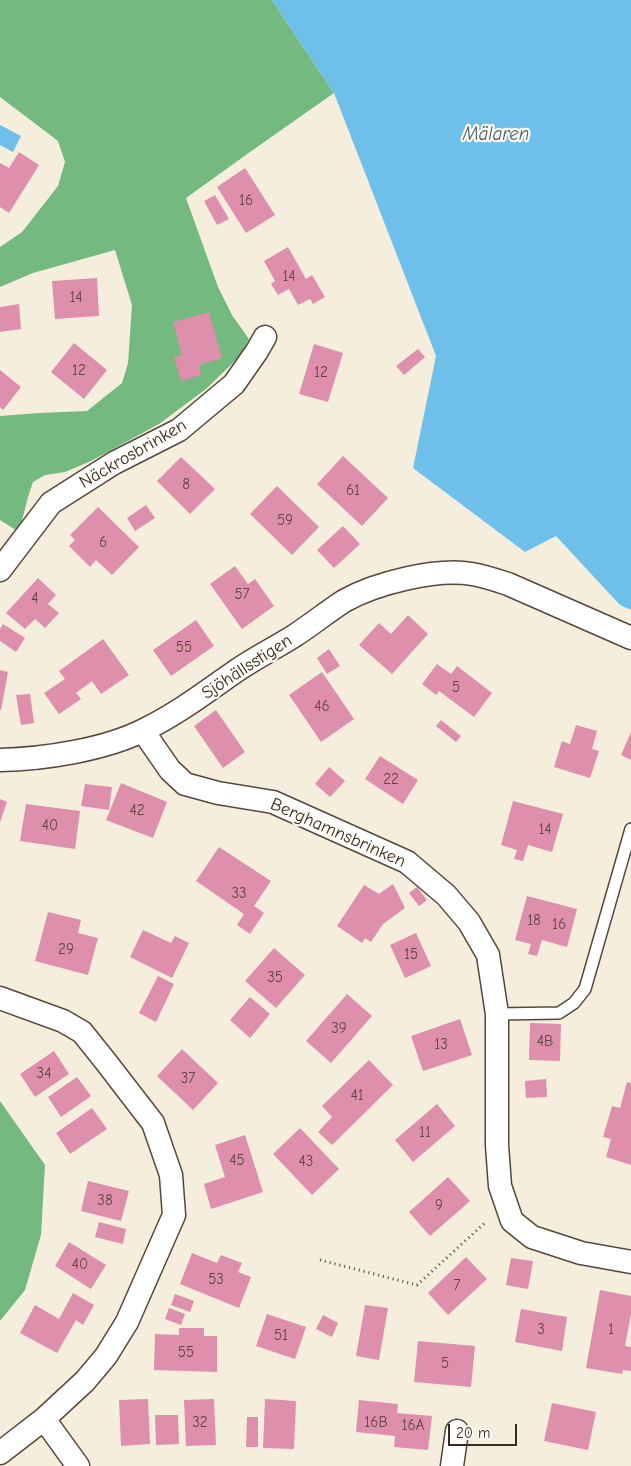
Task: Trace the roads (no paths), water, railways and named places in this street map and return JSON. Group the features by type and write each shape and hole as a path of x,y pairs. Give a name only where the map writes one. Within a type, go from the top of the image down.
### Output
{"street":[{"name":"Näckrosbrinken","path":"0,570 51,503 114,463 179,430 234,384 265,336"},
{"name":"Sjöhällsstigen","path":"0,760 54,755 81,750 120,740 143,731 181,710 237,670 281,644 344,602 364,591 412,577 456,572 490,578 508,584 631,638"},
{"name":"Berghamnsbrinken","path":"143,731 170,770 185,784 218,794 273,802 407,862 446,895 469,922 488,955 497,1014 497,1145 500,1186 512,1221 532,1237 581,1253 631,1262"},
{"path":"0,998 63,1021 82,1032 153,1122 171,1175 174,1214 127,1322 106,1356 85,1381 44,1419 0,1453"},
{"path":"44,1419 78,1466"},
{"path":"452,1466 456,1431"}],"lane":[{"path":"497,1014 559,1013 574,1003 585,989 631,830"}],"water":[{"name":"Mälaren","path":"272,0 631,0 631,610 620,605 556,536 525,552 413,468 436,356 334,93"},
{"path":"0,125 21,136 13,152 0,145"}]}
